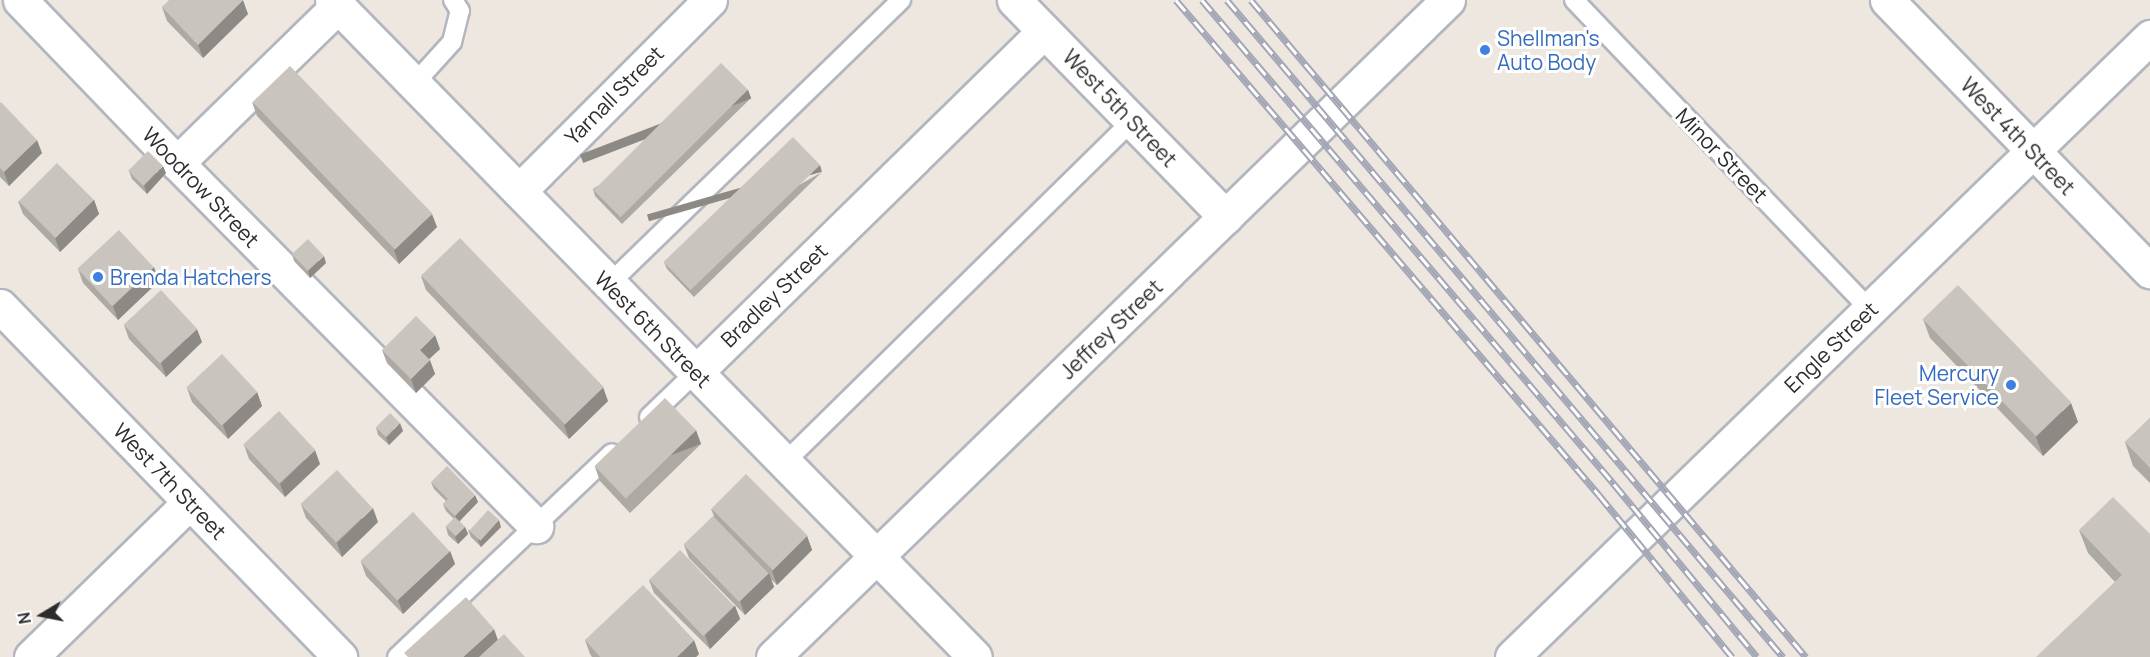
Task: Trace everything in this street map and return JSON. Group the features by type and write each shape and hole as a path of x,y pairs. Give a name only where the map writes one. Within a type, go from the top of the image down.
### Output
{"street":[{"name":"Woodrow Street","path":"20,0 177,163 536,526"},
{"name":"Yarnall Street","path":"519,191 710,0"},
{"name":"West 5th Street","path":"1014,0 1226,217"},
{"name":"Jeffrey Street","path":"773,657 1448,0"},
{"name":"West 4th Street","path":"1887,0 2150,271"},
{"path":"177,163 335,3"},
{"name":"West 6th Street","path":"335,3 608,285 975,657"},
{"name":"Bradley Street","path":"696,372 1044,31"},
{"name":"Engle Street","path":"1512,657 2150,37"},
{"name":"West 7th Street","path":"0,306 340,657"},
{"path":"31,657 190,502"}],"lane":[{"path":"414,84 452,42 460,11 453,0"},
{"path":"608,285 901,0"},
{"name":"Minor Street","path":"1574,0 1870,310"},
{"path":"784,463 1132,121"},
{"name":"Bradley Street","path":"397,657 696,372"}],"building":[{"path":"169,0 243,0 198,45 162,7"},
{"path":"721,63 748,90 621,217 594,190"},
{"path":"290,66 432,213 395,250 253,102"},
{"path":"1,102 37,140 4,172 0,168"},
{"path":"793,137 820,165 691,290 664,262"},
{"path":"148,151 163,166 143,186 128,171"},
{"path":"57,163 94,200 56,238 19,201"},
{"path":"119,230 154,267 112,306 77,269"},
{"path":"460,238 604,387 565,424 421,276"},
{"path":"308,239 324,256 308,271 292,254"},
{"path":"1958,285 2071,402 2036,436 1923,319"},
{"path":"161,290 197,329 160,364 124,325"},
{"path":"416,316 435,335 420,350 430,360 411,379 382,350"},
{"path":"222,354 257,392 222,425 186,387"},
{"path":"665,398 696,430 626,498 595,466"},
{"path":"279,411 315,450 279,483 243,444"},
{"path":"390,413 400,423 386,437 376,427"},
{"path":"2150,418 2150,468 2125,442"},
{"path":"447,466 475,495 455,516 443,504 448,499 431,482"},
{"path":"337,470 372,508 336,542 300,504"},
{"path":"746,474 808,536 773,570 711,509"},
{"path":"2113,497 2150,534 2150,657 2036,657 2122,575 2079,530"},
{"path":"488,510 499,520 480,541 469,531"},
{"path":"413,512 450,551 397,601 360,561"},
{"path":"713,516 769,574 739,602 684,544"},
{"path":"455,517 465,527 456,536 446,526"},
{"path":"680,550 734,606 703,636 649,580"},
{"path":"643,585 694,640 677,657 600,657 585,640"},
{"path":"466,597 494,629 463,657 408,657 404,653"},
{"path":"504,634 525,657 479,657"}],"railway":[{"path":"1176,0 1599,495 1732,657"},
{"path":"1202,0 1614,484 1757,657"},
{"path":"1227,0 1783,657"},
{"path":"1251,0 1806,657"}],"place":[{"name":"Shellman's Auto Body","path":"1485,50"},
{"name":"Brenda Hatchers","path":"98,277"},
{"name":"Mercury Fleet Service","path":"2011,385"}]}
